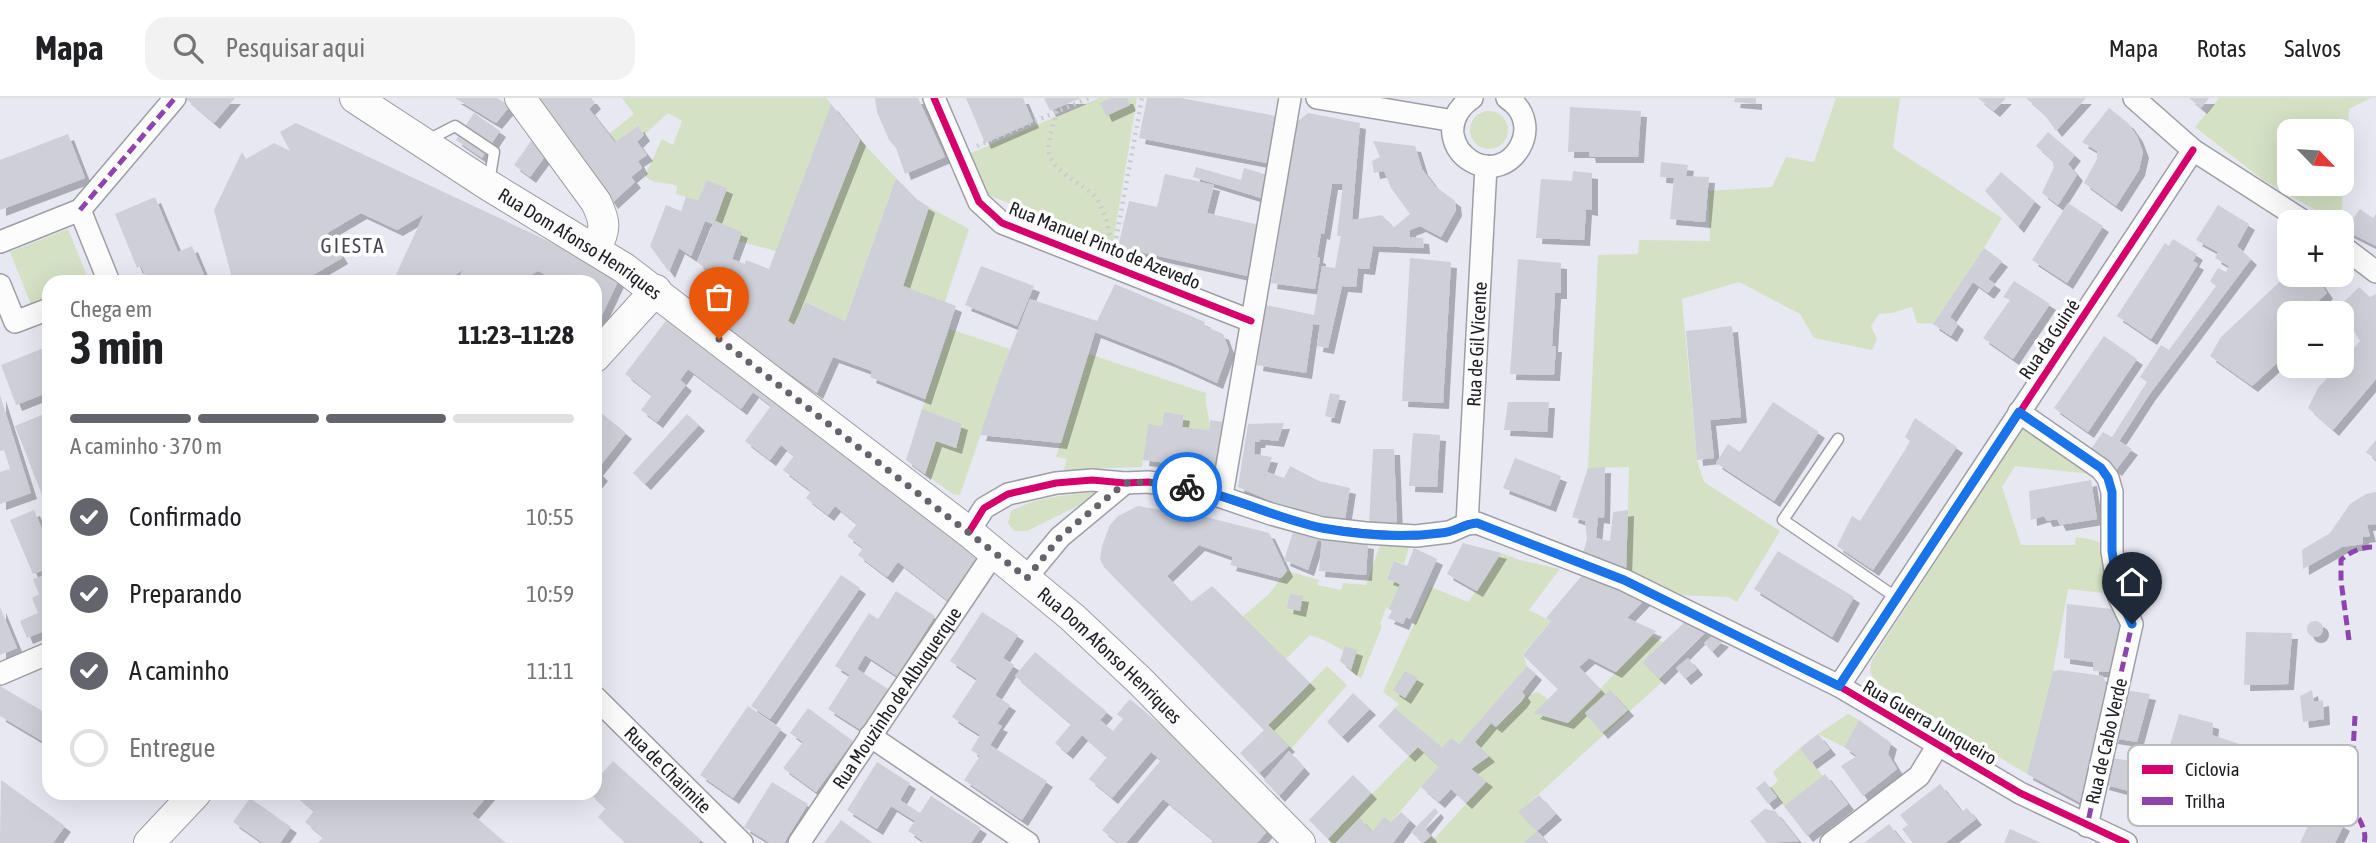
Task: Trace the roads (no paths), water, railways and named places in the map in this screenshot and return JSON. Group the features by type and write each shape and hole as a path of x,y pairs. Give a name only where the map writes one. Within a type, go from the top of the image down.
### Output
{"main road":[{"name":"Rua Dom Afonso Henriques","path":"355,98 656,290 969,532 1072,617 1139,680 1300,843"},
{"path":"520,98 596,202 604,218 604,229 595,249"},
{"path":"602,349 656,290"},
{"path":"149,843 189,800"}],"street":[{"path":"0,242 80,210 175,98"},
{"name":"Rua Manuel Pinto de Azevedo","path":"934,98 979,202 1002,223 1251,321"},
{"path":"1222,495 1290,98"},
{"path":"1317,98 1355,101 1454,121"},
{"path":"1472,98 1458,111 1453,131 1460,151 1476,164 1486,166 1508,161 1517,154 1522,144 1525,122 1521,111 1507,98"},
{"path":"2134,98 2193,150 2286,210"},
{"name":"Rua da Guiné","path":"1839,686 2193,150"},
{"name":"Rua de Gil Vicente","path":"1467,524 1486,166"},
{"path":"80,210 105,275"},
{"path":"2354,255 2376,272"},
{"path":"0,285 15,322 42,312"},
{"name":"Rua de Cabo Verde","path":"2019,412 2101,468 2108,478 2112,492 2114,563 2119,597 2132,624 2087,826"},
{"path":"969,532 984,509 1008,494 1032,487 1092,480 1174,485 1222,495 1271,514 1322,528 1416,536 1449,533 1467,524"},
{"path":"1027,578 1060,537 1125,483"},
{"name":"Rua Guerra Junqueiro","path":"1467,524 1487,527 1624,580 1839,686 2020,793 2123,842"},
{"name":"Rua Mouzinho de Albuquerque","path":"799,843 994,552"},
{"path":"0,674 42,656"},
{"name":"Rua de Chaimite","path":"602,704 742,843"},
{"path":"870,736 1028,843"},
{"path":"1831,843 1919,775 1938,746"}],"lane":[{"path":"1838,439 1783,520 1897,598"}],"district":[{"name":"GIESTA","path":"353,245"}]}
